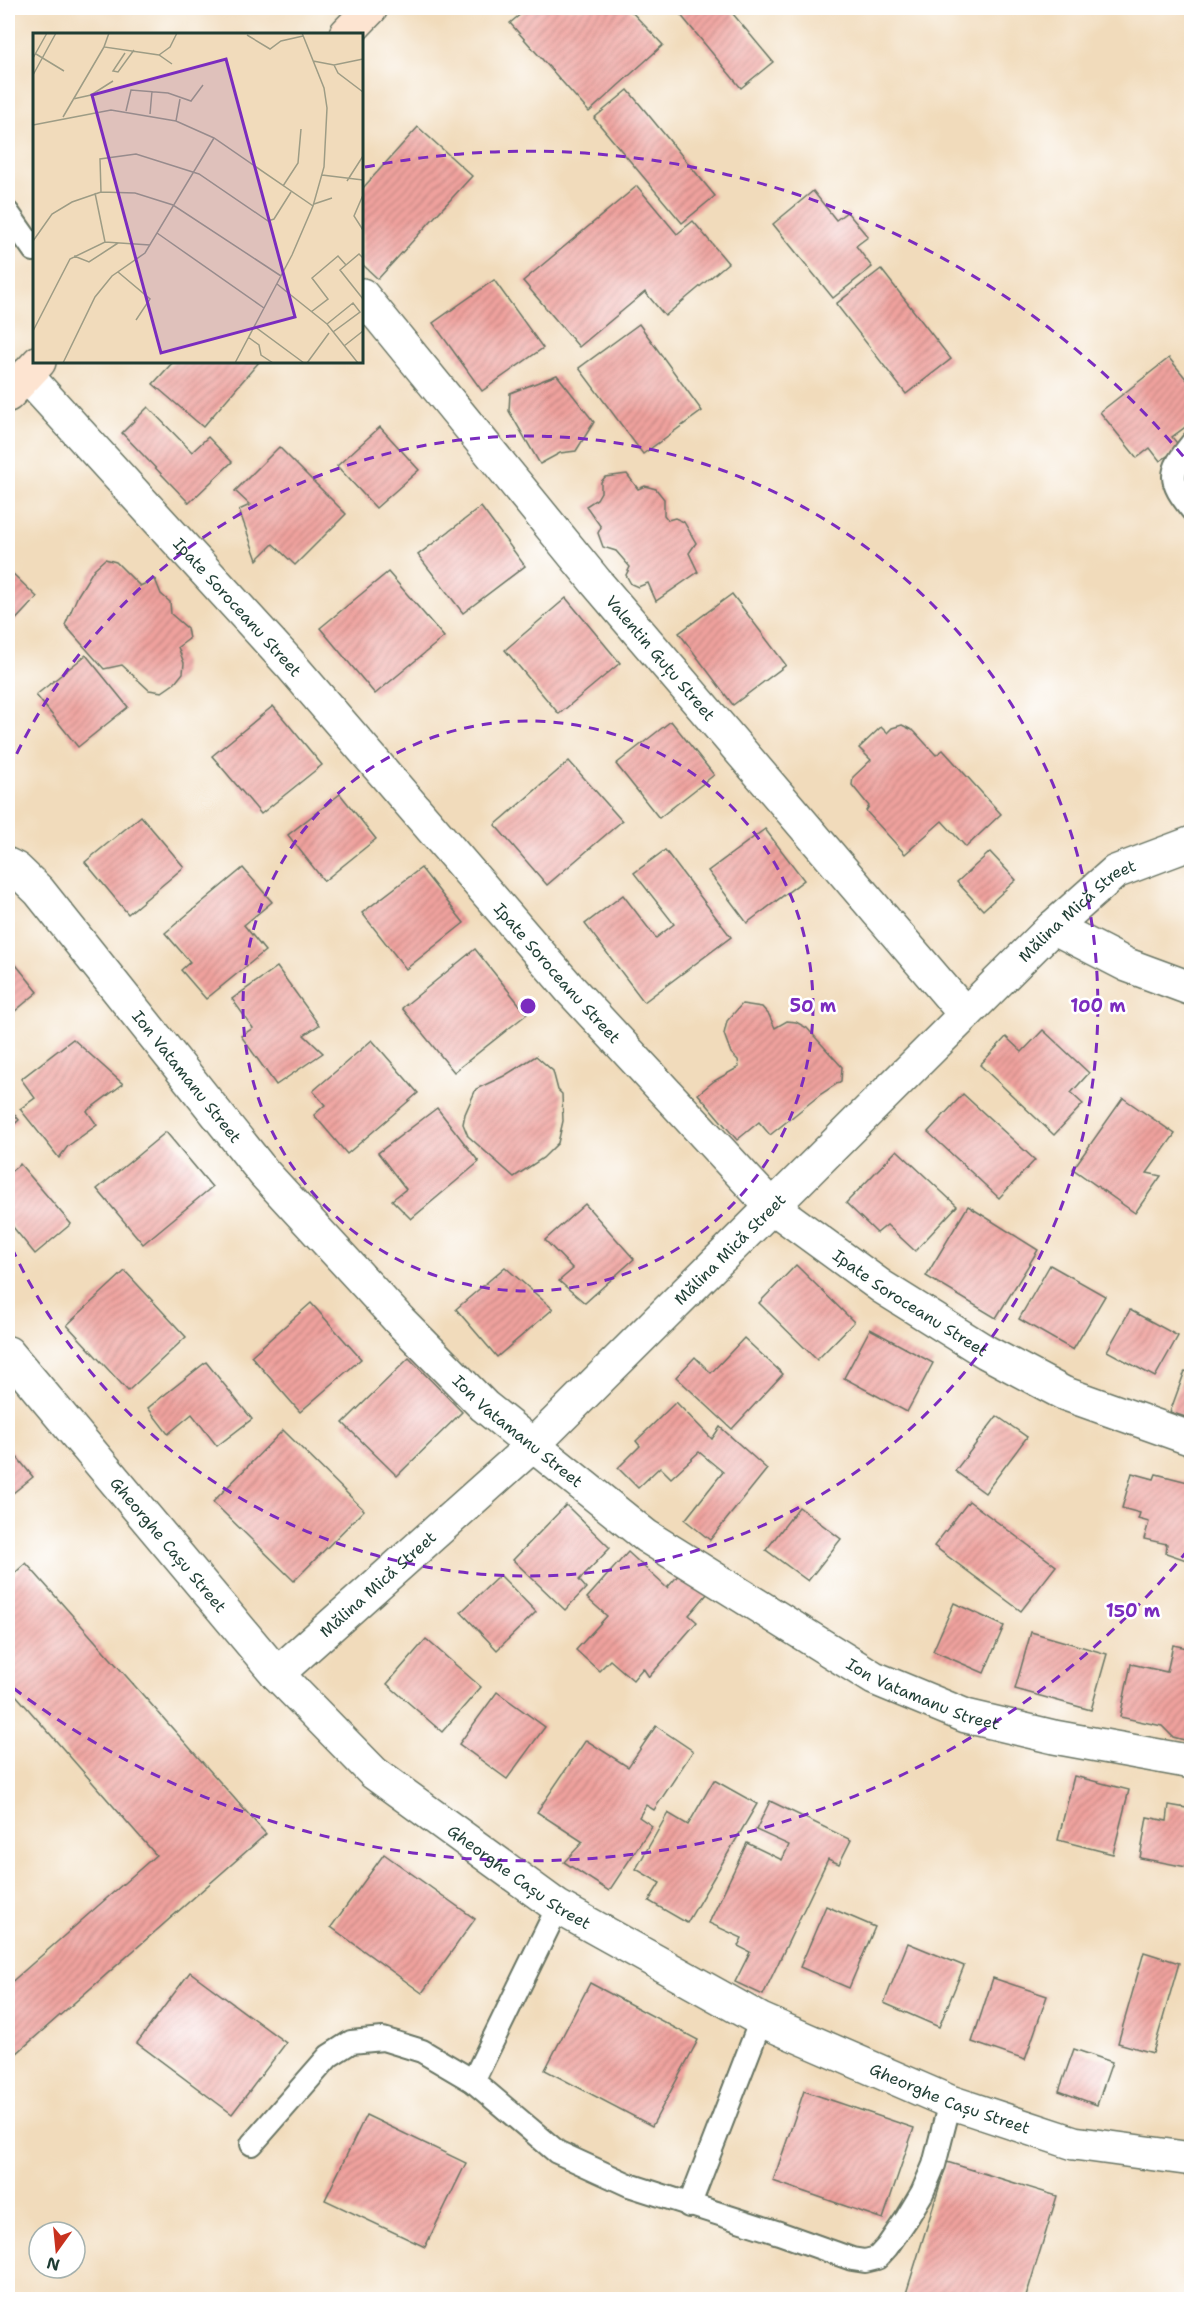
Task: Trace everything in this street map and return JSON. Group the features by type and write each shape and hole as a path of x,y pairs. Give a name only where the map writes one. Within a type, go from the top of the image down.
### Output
{"street":[{"name":"Valentin Guțu Street","path":"363,296 596,582 965,1014"},
{"name":"Ipate Soroceanu Street","path":"24,377 289,663 570,989 771,1206 882,1287 986,1352 1063,1393 1191,1438"},
{"name":"Mălina Mică Street","path":"277,1674 533,1445 1053,927 1114,872 1191,843"},
{"name":"Ion Vatamanu Street","path":"8,865 16,869 39,891 272,1181 408,1330 484,1406 646,1536 874,1678 966,1716 1054,1737 1191,1762"},
{"path":"1053,927 1127,965 1191,989"},
{"name":"Gheorghe Cașu Street","path":"8,1353 277,1674 374,1773 558,1907 761,2020 950,2102 1074,2143 1191,2159"}],"lane":[{"path":"8,213 33,249"},
{"path":"1191,443 1179,460 1173,478 1178,493 1191,510"},
{"path":"474,2081 558,1907"},
{"path":"689,2206 761,2020"},
{"path":"252,2144 329,2056 351,2042 383,2039 422,2051 474,2081 557,2152 629,2186 779,2233 852,2259 865,2261 877,2258 895,2236 922,2193 934,2165 950,2102"}],"building":[{"path":"528,8 628,8 663,45 589,112 510,23"},
{"path":"675,8 728,8 773,62 741,88"},
{"path":"628,90 715,196 682,223 594,118"},
{"path":"418,127 472,176 378,279 363,265 363,188"},
{"path":"637,186 677,234 693,221 728,263 665,316 645,292 579,347 523,281"},
{"path":"813,191 836,220 847,212 868,237 856,246 872,267 833,298 773,224"},
{"path":"881,269 951,359 906,394 836,304"},
{"path":"494,280 543,348 482,391 433,323"},
{"path":"639,324 702,411 643,454 579,368"},
{"path":"1169,358 1192,386 1192,422 1172,437 1180,447 1160,461 1150,448 1137,458 1100,412"},
{"path":"172,363 258,363 203,427 153,384"},
{"path":"557,375 594,422 576,451 560,453 540,464 509,411 510,393"},
{"path":"148,407 192,452 208,437 232,462 189,503 122,433"},
{"path":"380,427 419,470 376,508 337,466"},
{"path":"279,447 346,514 295,565 273,544 257,560 239,510 250,505 235,491"},
{"path":"627,474 638,489 645,486 656,489 664,499 664,515 668,520 675,518 684,522 696,543 689,553 698,572 656,601 648,583 638,587 631,584 626,575 630,567 616,551 603,547 598,533 601,527 586,506 597,499 601,492 601,482 605,477"},
{"path":"481,507 525,566 463,613 418,555"},
{"path":"105,559 116,562 140,586 155,579 161,594 170,602 171,614 187,628 189,639 178,647 184,663 183,673 175,683 162,692 149,690 122,665 104,669 65,625 78,595 94,569"},
{"path":"8,569 37,597 8,628"},
{"path":"388,572 444,637 375,694 320,628"},
{"path":"732,594 786,665 733,705 679,633"},
{"path":"566,598 620,663 559,714 505,650"},
{"path":"86,655 128,707 78,747 36,695"},
{"path":"273,706 322,765 261,814 212,756"},
{"path":"671,721 714,775 659,818 616,764"},
{"path":"902,725 914,731 936,755 943,750 1001,814 966,847 942,821 905,854 866,811 869,806 852,785 853,777 871,760 859,748 881,727 887,733 892,728"},
{"path":"569,761 622,821 547,885 495,825"},
{"path":"340,794 376,839 324,881 288,835"},
{"path":"141,816 184,867 128,914 85,862"},
{"path":"765,829 804,880 747,923 708,871"},
{"path":"665,850 731,937 644,1002 585,924 623,895 656,938 674,924 634,873"},
{"path":"990,852 1016,880 983,910 957,882"},
{"path":"243,868 272,902 244,925 265,951 206,999 181,970 190,962 165,933"},
{"path":"421,868 464,923 406,969 362,913"},
{"path":"475,949 527,1014 454,1072 402,1008"},
{"path":"8,955 38,992 8,1017"},
{"path":"277,967 319,1025 304,1035 323,1053 276,1085 241,1036 253,1028 232,999"},
{"path":"742,1004 762,1007 775,1028 787,1021 796,1022 807,1028 842,1067 841,1081 770,1135 759,1122 737,1140 698,1094 714,1081 739,1067 738,1060 731,1053 724,1034 727,1021"},
{"path":"1043,1030 1089,1073 1071,1093 1083,1104 1054,1135 980,1065 1006,1037 1022,1052"},
{"path":"73,1039 123,1084 87,1111 97,1125 68,1146 59,1158 20,1109 35,1098 21,1079"},
{"path":"372,1040 418,1093 347,1154 314,1115 325,1105 313,1091"},
{"path":"536,1056 553,1071 558,1090 562,1094 563,1121 558,1143 543,1158 514,1177 468,1136 463,1124 476,1089 504,1076"},
{"path":"963,1094 1035,1160 999,1198 928,1132"},
{"path":"1123,1098 1175,1134 1147,1173 1161,1176 1135,1213 1073,1169"},
{"path":"8,1106 19,1120 8,1130"},
{"path":"437,1108 479,1162 411,1219 392,1200 406,1189 378,1153"},
{"path":"166,1132 212,1187 143,1244 97,1189"},
{"path":"897,1150 957,1206 915,1251 887,1225 877,1233 846,1203"},
{"path":"20,1164 71,1224 35,1254 8,1221 8,1174"},
{"path":"585,1204 634,1259 585,1303 559,1281 573,1269 545,1240"},
{"path":"968,1206 1038,1250 996,1318 926,1276"},
{"path":"796,1265 854,1322 817,1360 759,1303"},
{"path":"1050,1265 1105,1296 1073,1350 1019,1319"},
{"path":"505,1267 553,1309 497,1357 456,1309"},
{"path":"125,1271 186,1337 128,1391 67,1325"},
{"path":"311,1303 361,1359 300,1412 251,1356"},
{"path":"1130,1310 1178,1336 1155,1377 1107,1351"},
{"path":"870,1329 933,1363 907,1412 844,1378"},
{"path":"744,1338 783,1374 732,1429 676,1377 695,1357 711,1373"},
{"path":"409,1358 462,1412 397,1476 343,1423"},
{"path":"206,1362 252,1419 217,1446 192,1414 168,1434 148,1408"},
{"path":"1185,1371 1192,1373 1192,1419 1170,1412"},
{"path":"676,1402 712,1439 720,1427 767,1469 710,1540 685,1520 723,1472 699,1452 671,1478 660,1467 638,1488 618,1468 640,1446 636,1441"},
{"path":"997,1416 1027,1437 985,1493 955,1471"},
{"path":"283,1430 364,1510 294,1581 213,1502"},
{"path":"8,1446 33,1477 8,1497"},
{"path":"1132,1473 1154,1479 1156,1474 1192,1483 1192,1561 1166,1553 1167,1544 1144,1539 1149,1522 1138,1519 1140,1513 1122,1508"},
{"path":"969,1501 1056,1566 1021,1611 934,1546"},
{"path":"566,1505 610,1548 579,1580 586,1588 565,1610 513,1560"},
{"path":"799,1507 841,1539 808,1581 766,1550"},
{"path":"628,1552 667,1588 682,1571 708,1593 689,1615 697,1622 649,1677 643,1668 633,1680 610,1660 599,1671 576,1650 607,1616 587,1598"},
{"path":"26,1563 266,1834 8,2061 8,1985 156,1855 8,1686 8,1579"},
{"path":"500,1575 536,1612 497,1650 461,1612"},
{"path":"954,1603 1004,1626 984,1673 933,1651"},
{"path":"1031,1632 1107,1654 1091,1710 1015,1689"},
{"path":"426,1639 481,1687 442,1732 387,1684"},
{"path":"1173,1645 1192,1649 1192,1742 1173,1737 1162,1726 1120,1717 1131,1664 1167,1672"},
{"path":"497,1692 545,1727 507,1779 459,1744"},
{"path":"656,1726 693,1751 654,1810 646,1805 639,1817 652,1826 609,1891 564,1862 583,1842 537,1812 586,1740 628,1767"},
{"path":"1074,1776 1129,1790 1113,1854 1058,1840"},
{"path":"714,1780 757,1804 687,1923 649,1901 660,1883 636,1869 668,1813 688,1825"},
{"path":"770,1801 851,1840 839,1864 828,1859 763,1995 735,1982 750,1952 738,1946 742,1938 709,1923 747,1843 782,1860 789,1845 756,1830"},
{"path":"1169,1805 1192,1809 1192,1868 1140,1858 1147,1817 1167,1821"},
{"path":"384,1854 475,1919 422,1993 331,1927"},
{"path":"826,1906 875,1927 849,1988 800,1967"},
{"path":"908,1943 964,1966 939,2027 884,2003"},
{"path":"1144,1952 1179,1963 1153,2053 1118,2043"},
{"path":"190,1972 286,2043 232,2114 137,2043"},
{"path":"993,1978 1047,1996 1025,2060 972,2042"},
{"path":"590,1983 698,2040 652,2126 545,2070"},
{"path":"1074,2049 1112,2062 1097,2105 1059,2091"},
{"path":"804,2091 914,2128 883,2219 773,2181"},
{"path":"366,2115 466,2163 425,2247 325,2200"},
{"path":"947,2162 1057,2196 1025,2300 904,2300"}]}
